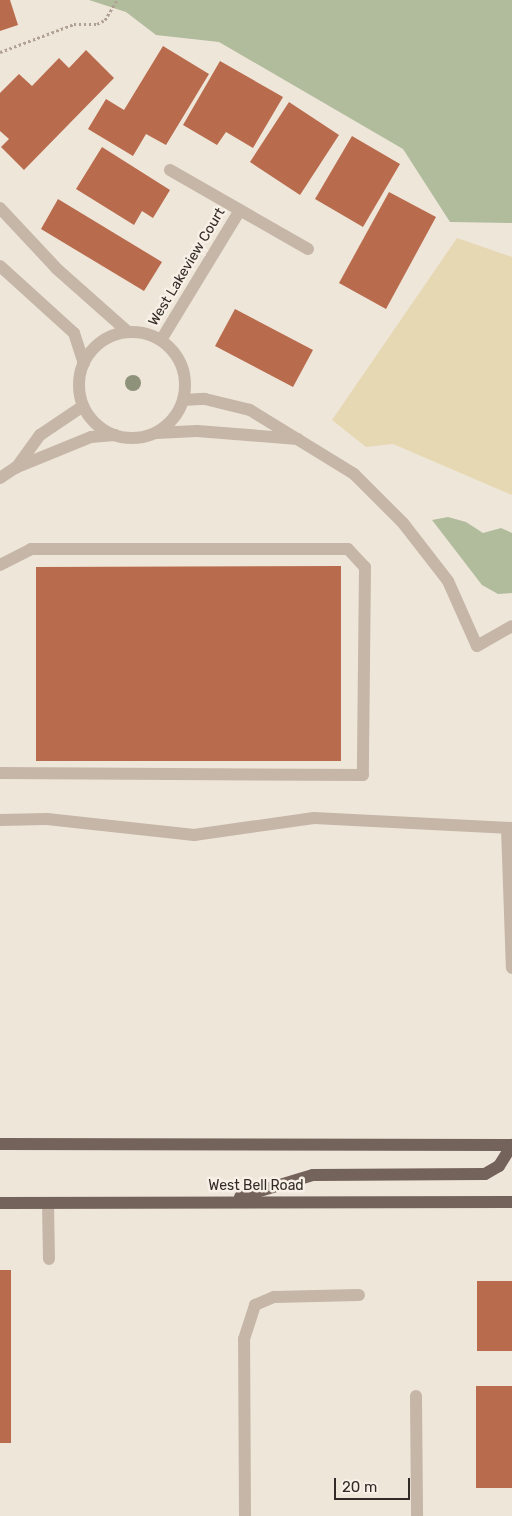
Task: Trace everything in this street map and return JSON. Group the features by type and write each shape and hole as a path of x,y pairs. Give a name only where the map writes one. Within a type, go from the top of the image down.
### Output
{"main road":[{"path":"0,1144 512,1145"},
{"path":"226,1201 313,1175 485,1174 499,1166 512,1145"},
{"name":"West Bell Road","path":"0,1203 226,1201 512,1202"}],"street":[{"name":"West Lakeview Court","path":"170,170 308,249"},
{"path":"0,208 57,269 128,332 161,340 182,366 183,400 167,426 153,434"},
{"name":"West Lakeview Court","path":"161,340 240,210"},
{"path":"0,266 74,333 84,363"},
{"path":"115,435 102,429 83,406 79,377 84,363 102,341 128,332"},
{"path":"183,400 204,399 250,410 303,439 354,474 403,523 448,581 477,646 512,626"},
{"path":"15,468 40,435 83,406"},
{"path":"0,478 15,468 92,437 115,435 134,438 153,434 197,431 303,439"},
{"path":"0,565 31,548 348,549 364,567 363,775 0,773"},
{"path":"0,820 47,819 194,835 314,818 510,828 512,968"},
{"path":"48,1203 49,1259"},
{"path":"244,1516 244,1339 255,1305 274,1297 359,1295"},
{"path":"416,1396 417,1516"}],"path":[{"path":"0,52 74,24 97,24 105,20 116,0"}],"green space":[{"path":"89,0 512,0 512,223 450,222 403,149 219,42 156,35 126,12"},
{"path":"448,517 466,522 483,533 501,528 512,533 512,593 498,594 482,585 432,520"}],"sand":[{"path":"457,238 512,257 512,495 393,444 366,447 332,420"}],"building":[{"path":"0,0 10,0 18,25 0,31"},
{"path":"163,46 209,74 166,145 146,134 133,156 88,129 106,99 124,110"},
{"path":"86,50 114,78 24,170 1,147 9,139 0,131 0,93 19,74 32,86 59,58 69,68"},
{"path":"220,61 283,97 253,148 226,132 217,145 183,125"},
{"path":"289,102 339,135 300,195 250,162"},
{"path":"352,136 400,164 363,227 315,199"},
{"path":"102,147 170,190 153,218 142,211 134,225 76,189"},
{"path":"389,192 436,217 386,309 339,283"},
{"path":"58,199 162,262 144,291 41,229"},
{"path":"235,309 313,350 293,387 215,346"},
{"path":"341,566 341,761 36,761 36,567"},
{"path":"0,1270 11,1270 11,1443 0,1443"},
{"path":"477,1281 512,1281 512,1351 477,1351"},
{"path":"476,1386 512,1386 512,1488 476,1488"}]}
